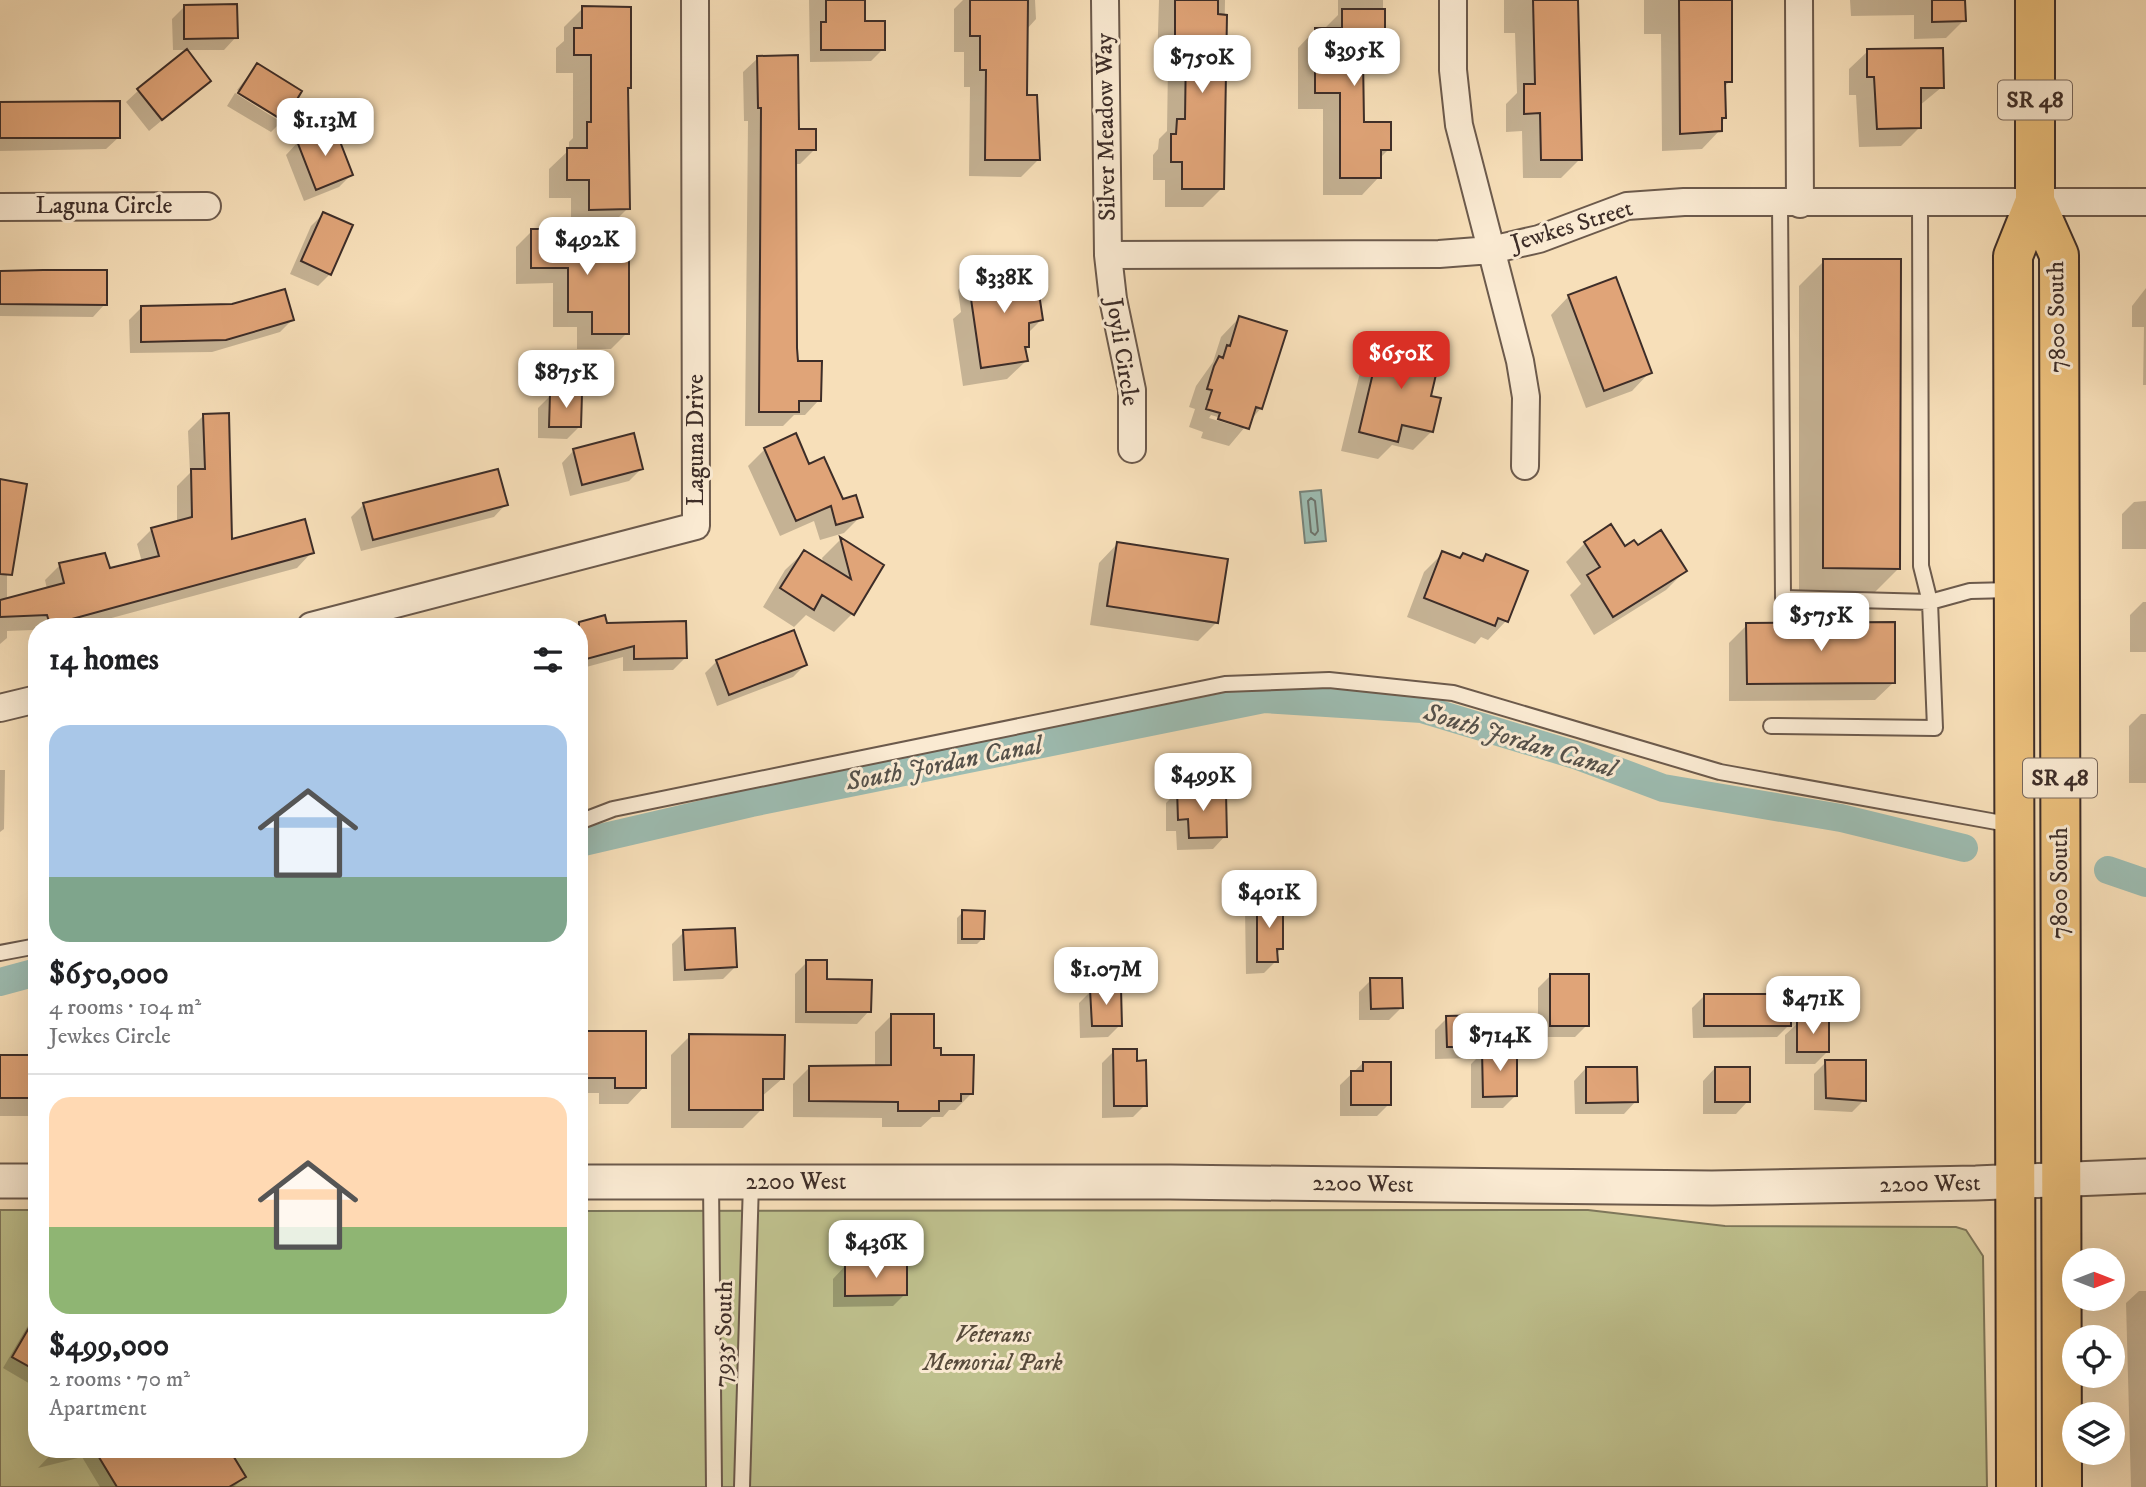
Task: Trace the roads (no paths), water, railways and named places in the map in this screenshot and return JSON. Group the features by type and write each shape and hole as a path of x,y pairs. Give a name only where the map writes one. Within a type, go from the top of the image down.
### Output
{"main road":[{"name":"7800 South","path":"2016,1487 2013,256 2035,201 2035,0"},
{"name":"7800 South","path":"2035,201 2059,255 2062,1487"}],"street":[{"name":"Laguna Drive","path":"342,618 696,526 695,0"},
{"name":"Silver Meadow Way","path":"1105,0 1108,255"},
{"path":"1453,0 1455,100 1526,397 1525,466"},
{"path":"1790,203 1800,0"},
{"name":"Jewkes Street","path":"1108,255 1439,254 1491,250 1539,239 1627,206 1684,202 2146,202"},
{"name":"Laguna Circle","path":"0,207 207,206"},
{"name":"Joyli Circle","path":"1108,255 1113,299 1132,390 1132,449"},
{"path":"0,708 28,701"},
{"name":"2200 West","path":"588,1182 1170,1182 1712,1188 2146,1176"},
{"path":"0,1181 28,1181"}],"lane":[{"path":"1790,203 1783,598 1930,602 1970,591 2013,590"},
{"path":"1771,726 1936,728 1930,602 1921,566 1920,203"},
{"path":"588,818 613,809 1225,684 1329,680 1453,693 1720,772 2015,825"},
{"path":"0,953 28,948"},
{"name":"7935 South","path":"711,1182 714,1487"},
{"name":"7935 South","path":"742,1487 751,1182"}],"water":[{"path":"1321,490 1326,541 1305,543 1300,492"}],"waterway":[{"name":"South Jordan Canal","path":"588,841 751,803 1264,699 1422,709 1575,755 1663,788 1841,818 1964,848"},
{"name":"South Jordan Canal","path":"2108,870 2146,883"},
{"name":"South Jordan Canal","path":"0,982 28,974"}],"park label":[{"name":"Veterans Memorial Park","path":"993,1349"}]}
